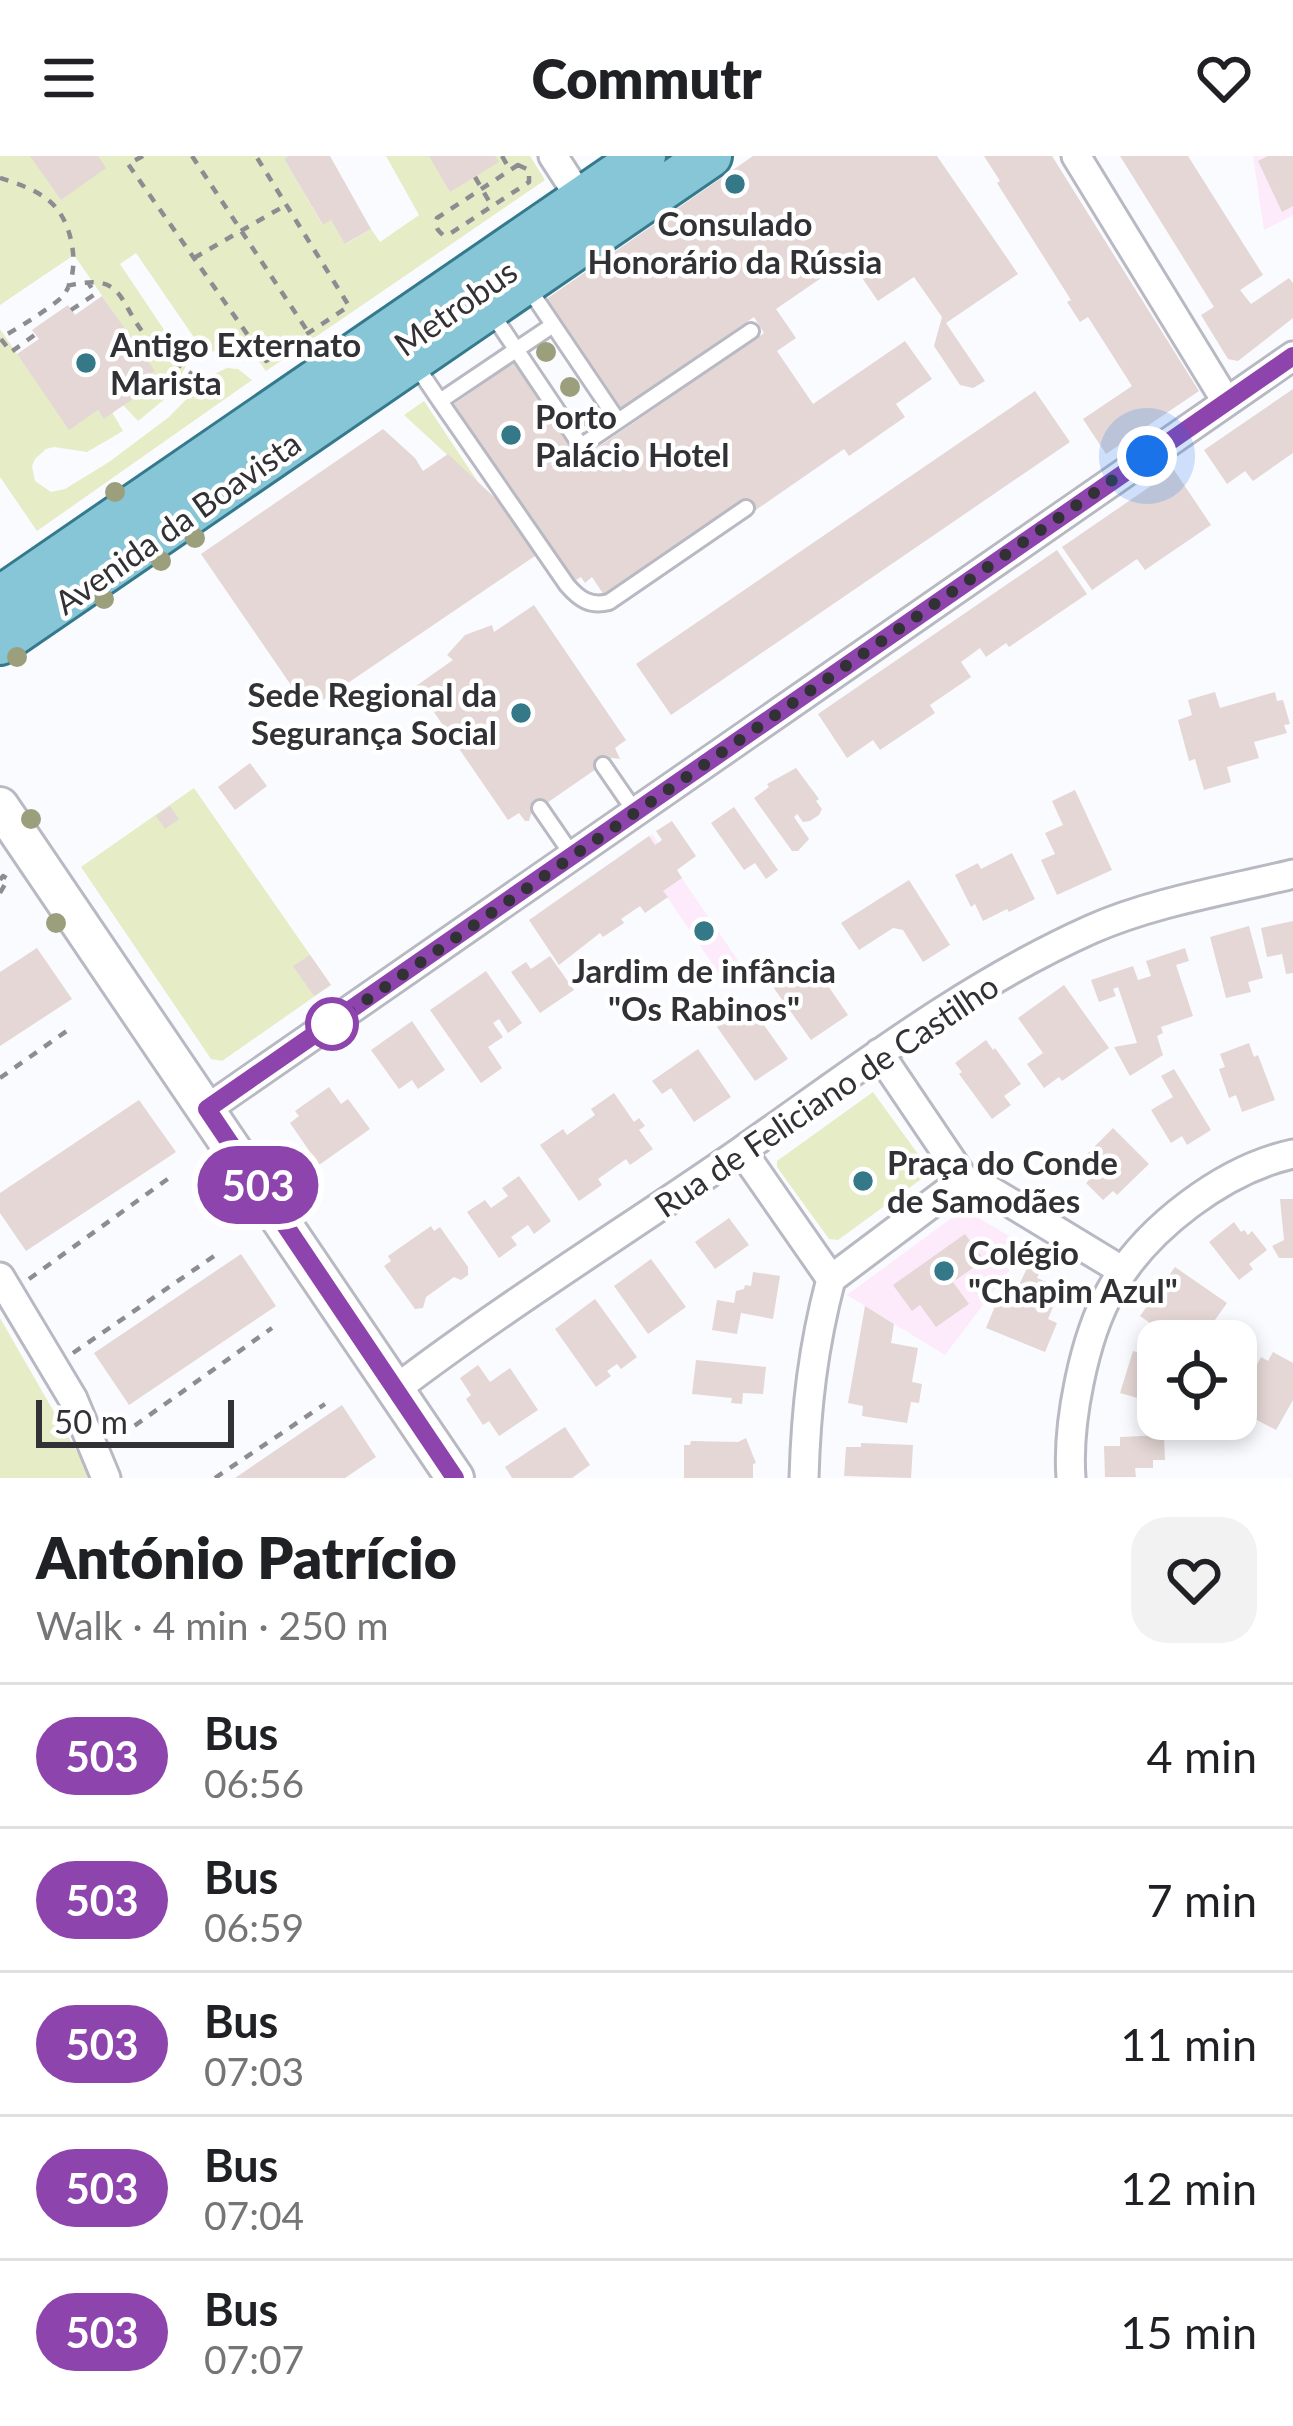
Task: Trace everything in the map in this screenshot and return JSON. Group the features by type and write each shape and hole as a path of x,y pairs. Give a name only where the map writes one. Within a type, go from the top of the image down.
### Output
{"main road":[{"name":"Avenida da Boavista","path":"0,644 525,283 644,156"},
{"name":"Avenida da Boavista","path":"0,598 591,214 710,156"}],"street":[{"path":"553,156 591,214"},
{"path":"1076,156 1226,401"},
{"path":"207,1109 1293,356"},
{"path":"0,806 455,1478"},
{"name":"Rua de Feliciano de Castilho","path":"396,1389 879,1052 1016,967 1095,927 1293,874"},
{"path":"879,1052 964,1179 1123,1271"},
{"path":"742,1151 831,1279"},
{"path":"1071,1478 1075,1398 1108,1294 1123,1271 1174,1216 1221,1184 1293,1154"},
{"path":"804,1478 814,1346 831,1279 964,1179"},
{"path":"5,1286 73,1399 101,1465"}],"lane":[{"path":"525,283 618,421"},
{"path":"488,308 581,446 752,332"},
{"path":"440,401 554,325"},
{"path":"412,359 490,477 540,539 575,595 586,602 609,602 746,508"},
{"path":"603,765 635,813"},
{"path":"540,808 573,856"}],"path":[{"path":"142,156 128,164 266,361 350,309 256,156"},
{"path":"192,156 308,333"},
{"path":"502,156 510,170"},
{"path":"525,166 530,170 529,182 448,235 438,231 437,218 510,170 525,166"},
{"path":"475,177 496,214"},
{"path":"0,178 46,198 59,210 74,254 63,296 0,339 11,352 36,334"},
{"path":"194,258 286,205"},
{"path":"67,286 88,282 112,286 149,340 197,378"},
{"path":"71,310 95,294 88,282"},
{"path":"53,303 58,312"},
{"path":"34,316 39,325"},
{"path":"0,880 2,876 8,879 0,893"},
{"path":"0,1078 68,1030"},
{"path":"5,1286 169,1178"},
{"path":"54,1366 220,1252"},
{"path":"101,1465 272,1328"},
{"path":"215,1478 325,1404"}],"shaded area":[{"path":"1253,156 1293,156 1293,215 1264,230"},
{"name":"Jardim de infância \"Os Rabinos\"","path":"652,834 741,965 722,978 633,847"},
{"name":"Colégio \"Chapim Azul\"","path":"964,1209 1027,1247 945,1355 847,1295"}],"green space":[{"path":"0,156 288,156 284,159 322,224 331,220 346,244 371,229 380,242 419,215 386,156 530,156 545,180 266,371 254,355 231,350 204,352 136,253 120,264 187,364 171,394 138,421 123,405 127,390 154,371 74,255 0,305"},
{"path":"0,329 69,429 98,410 104,418 112,412 123,431 87,452 46,449 32,466 35,481 51,492 65,489 109,462 169,417 208,377 227,368 238,369 252,380 37,531 0,477"},
{"path":"424,401 480,485 404,415"},
{"path":"194,788 331,985 222,1061 211,1059 81,867"},
{"path":"873,1092 931,1172 838,1240 829,1239 777,1161"},
{"path":"0,1318 92,1478 0,1478"}],"building":[{"path":"30,156 98,156 106,168 61,200"},
{"path":"330,156 371,229 345,244 331,220 323,225 284,159"},
{"path":"429,156 495,156 499,162 450,192"},
{"path":"753,156 937,156 1018,274 946,323 985,381 973,388 960,385 934,346 942,317 914,277 878,301 849,259 776,309 796,338 777,351 813,404 905,341 932,379 896,404 905,417 849,456 844,449 750,514 741,501 604,595 592,577 585,583 581,577 573,582 454,404 516,361 581,459 764,333 754,317 620,409 545,300"},
{"path":"984,156 1052,156 1199,391 1106,454 1083,419 1132,386 1088,317 1080,322 1067,302 1071,300"},
{"path":"1120,156 1188,156 1263,275 1240,290 1251,304 1289,278 1293,318 1238,361 1228,359 1201,315 1214,307"},
{"path":"1293,156 1293,206 1282,212 1258,161"},
{"name":"Antigo Externato Marista","path":"102,296 155,371 127,390 133,399 104,419 98,410 69,430 17,354 39,339 32,330 68,305 75,315"},
{"path":"1293,389 1293,453 1253,481 1245,471 1227,484 1204,450"},
{"path":"1035,391 1070,442 671,715 636,664"},
{"path":"383,429 423,471 448,454 507,509 538,554 308,710 201,554"},
{"path":"1174,470 1211,525 1145,570 1137,559 1092,590 1062,547"},
{"path":"1057,550 1087,594 1009,647 1006,643 986,657 980,648 961,662 971,677 930,705 935,713 880,750 873,740 847,758 818,714"},
{"name":"Sede Regional da Segurança Social","path":"534,605 626,740 615,748 620,759 612,758 531,814 529,821 519,813 508,820 416,686 453,660 447,655 465,635 492,625 494,632"},
{"path":"1215,692 1220,708 1275,692 1277,701 1283,700 1290,724 1284,725 1287,733 1254,742 1259,758 1227,767 1231,782 1204,790 1195,759 1189,761 1178,720 1192,715 1188,700"},
{"path":"250,763 267,786 235,810 218,787"},
{"path":"796,768 822,809 810,821 803,822 797,814 794,817 809,839 792,851 754,798 767,784"},
{"path":"1075,790 1112,870 1057,895 1041,860 1055,854 1045,833 1063,825 1052,801"},
{"path":"170,806 179,819 165,829 156,816"},
{"path":"734,807 778,870 766,879 755,863 744,870 711,823"},
{"path":"672,821 696,856 677,870 682,878 663,891 668,897 645,913 640,906 621,919 624,923 603,937 600,933 559,965 529,920 649,836 658,843 662,840 656,831"},
{"path":"1012,853 1035,899 983,921 955,875 978,863 981,869"},
{"path":"909,880 950,945 923,962 903,930 893,928 859,950 841,923"},
{"path":"1293,921 1293,973 1286,974 1282,954 1267,957 1261,928"},
{"path":"1249,926 1263,978 1248,982 1251,992 1226,998 1210,937"},
{"path":"37,948 72,999 0,1046 0,972"},
{"path":"1185,948 1189,961 1176,965 1193,1016 1161,1027 1163,1033 1157,1036 1163,1055 1130,1076 1114,1047 1137,1043 1118,987 1113,989 1116,996 1099,1002 1091,980 1133,966 1138,980 1151,976 1146,961"},
{"path":"310,955 331,985 314,996 293,966"},
{"path":"550,956 574,990 540,1013 511,972 526,962 531,969"},
{"path":"811,961 848,1015 811,1040 773,987"},
{"path":"486,971 522,1023 508,1033 499,1019 493,1023 503,1037 488,1047 502,1068 481,1083 430,1010"},
{"path":"1064,985 1109,1048 1044,1088 1027,1064 1043,1053 1018,1018"},
{"path":"749,1004 788,1059 755,1081 717,1027"},
{"path":"412,1021 445,1070 418,1089 412,1080 399,1089 371,1050"},
{"path":"986,1040 1021,1084 1004,1096 1011,1105 992,1119 955,1063"},
{"path":"1249,1043 1275,1100 1242,1112 1236,1095 1229,1098 1219,1069 1225,1067 1220,1054"},
{"path":"698,1049 731,1097 694,1122 671,1088 662,1094 652,1081"},
{"path":"1174,1069 1211,1130 1187,1145 1182,1136 1171,1143 1151,1110 1173,1097 1161,1076"},
{"path":"329,1087 341,1104 348,1099 370,1129 319,1165 290,1123 299,1116 295,1111"},
{"path":"614,1093 634,1122 639,1118 645,1126 639,1130 653,1149 630,1165 626,1159 598,1179 602,1185 579,1201 540,1145 563,1129 567,1135 595,1115 591,1109"},
{"path":"139,1100 176,1152 26,1251 0,1213 0,1193"},
{"path":"1113,1128 1149,1164 1117,1195 1113,1191 1103,1200 1086,1183 1096,1173 1082,1159"},
{"path":"519,1176 551,1221 534,1234 528,1225 511,1237 517,1245 499,1258 467,1212 485,1200 491,1208 508,1196 502,1188"},
{"path":"1280,1199 1293,1199 1293,1258 1279,1258 1272,1246 1284,1240"},
{"path":"729,1218 749,1245 715,1269 695,1242"},
{"path":"1234,1222 1241,1232 1248,1235 1252,1231 1267,1250 1249,1264 1253,1269 1239,1280 1209,1242"},
{"path":"431,1226 434,1231 440,1227 468,1267 468,1275 461,1280 454,1277 426,1297 423,1308 415,1309 384,1266 391,1261 388,1256"},
{"path":"965,1234 984,1260 953,1282 969,1304 936,1327 920,1305 912,1311 893,1285"},
{"path":"241,1254 276,1306 129,1405 94,1353"},
{"path":"651,1259 686,1307 648,1334 614,1286"},
{"path":"1030,1262 1042,1267 1037,1278 1061,1288 1048,1319 1057,1323 1045,1352 986,1328 998,1299 1010,1304"},
{"path":"1175,1267 1227,1303 1215,1320 1146,1320 1140,1316"},
{"path":"753,1272 780,1276 773,1319 741,1313 737,1334 712,1330 717,1300 734,1303 736,1291 751,1286"},
{"path":"595,1299 637,1357 621,1369 617,1364 607,1371 611,1376 596,1387 555,1329"},
{"path":"865,1306 894,1324 891,1343 918,1348 912,1382 922,1384 919,1403 911,1402 907,1423 862,1416 863,1406 848,1403"},
{"path":"1133,1351 1137,1352 1137,1398 1120,1393"},
{"path":"1273,1352 1293,1363 1293,1400 1276,1430 1257,1420 1257,1364 1261,1357 1268,1361"},
{"path":"696,1360 766,1367 763,1394 743,1393 742,1404 731,1403 732,1398 692,1394"},
{"path":"478,1365 490,1382 510,1368 538,1410 499,1436 489,1421 483,1425 466,1399 471,1395 460,1378"},
{"path":"342,1405 376,1457 345,1478 235,1478"},
{"path":"565,1427 590,1465 572,1478 512,1478 505,1467"},
{"path":"1120,1437 1164,1440 1165,1460 1153,1460 1153,1468 1135,1468 1136,1477 1105,1477 1104,1446 1120,1446"},
{"path":"746,1438 756,1463 753,1478 684,1478 684,1445"},
{"path":"861,1443 913,1445 911,1478 844,1476 846,1447 861,1447"}],"bus line":[{"name":"503","path":"455,1478 207,1109 1293,356"}],"place":[{"name":"Consulado Honorário da Rússia","path":"735,184"},
{"name":"Antigo Externato Marista","path":"86,363"},
{"name":"Porto Palácio Hotel","path":"511,435"},
{"name":"Sede Regional da Segurança Social","path":"521,713"},
{"name":"Jardim de infância \"Os Rabinos\"","path":"704,931"},
{"name":"Praça do Conde de Samodães","path":"863,1181"},
{"name":"Colégio \"Chapim Azul\"","path":"944,1271"}],"route":[{"path":"332,1024 1147,456"}]}
